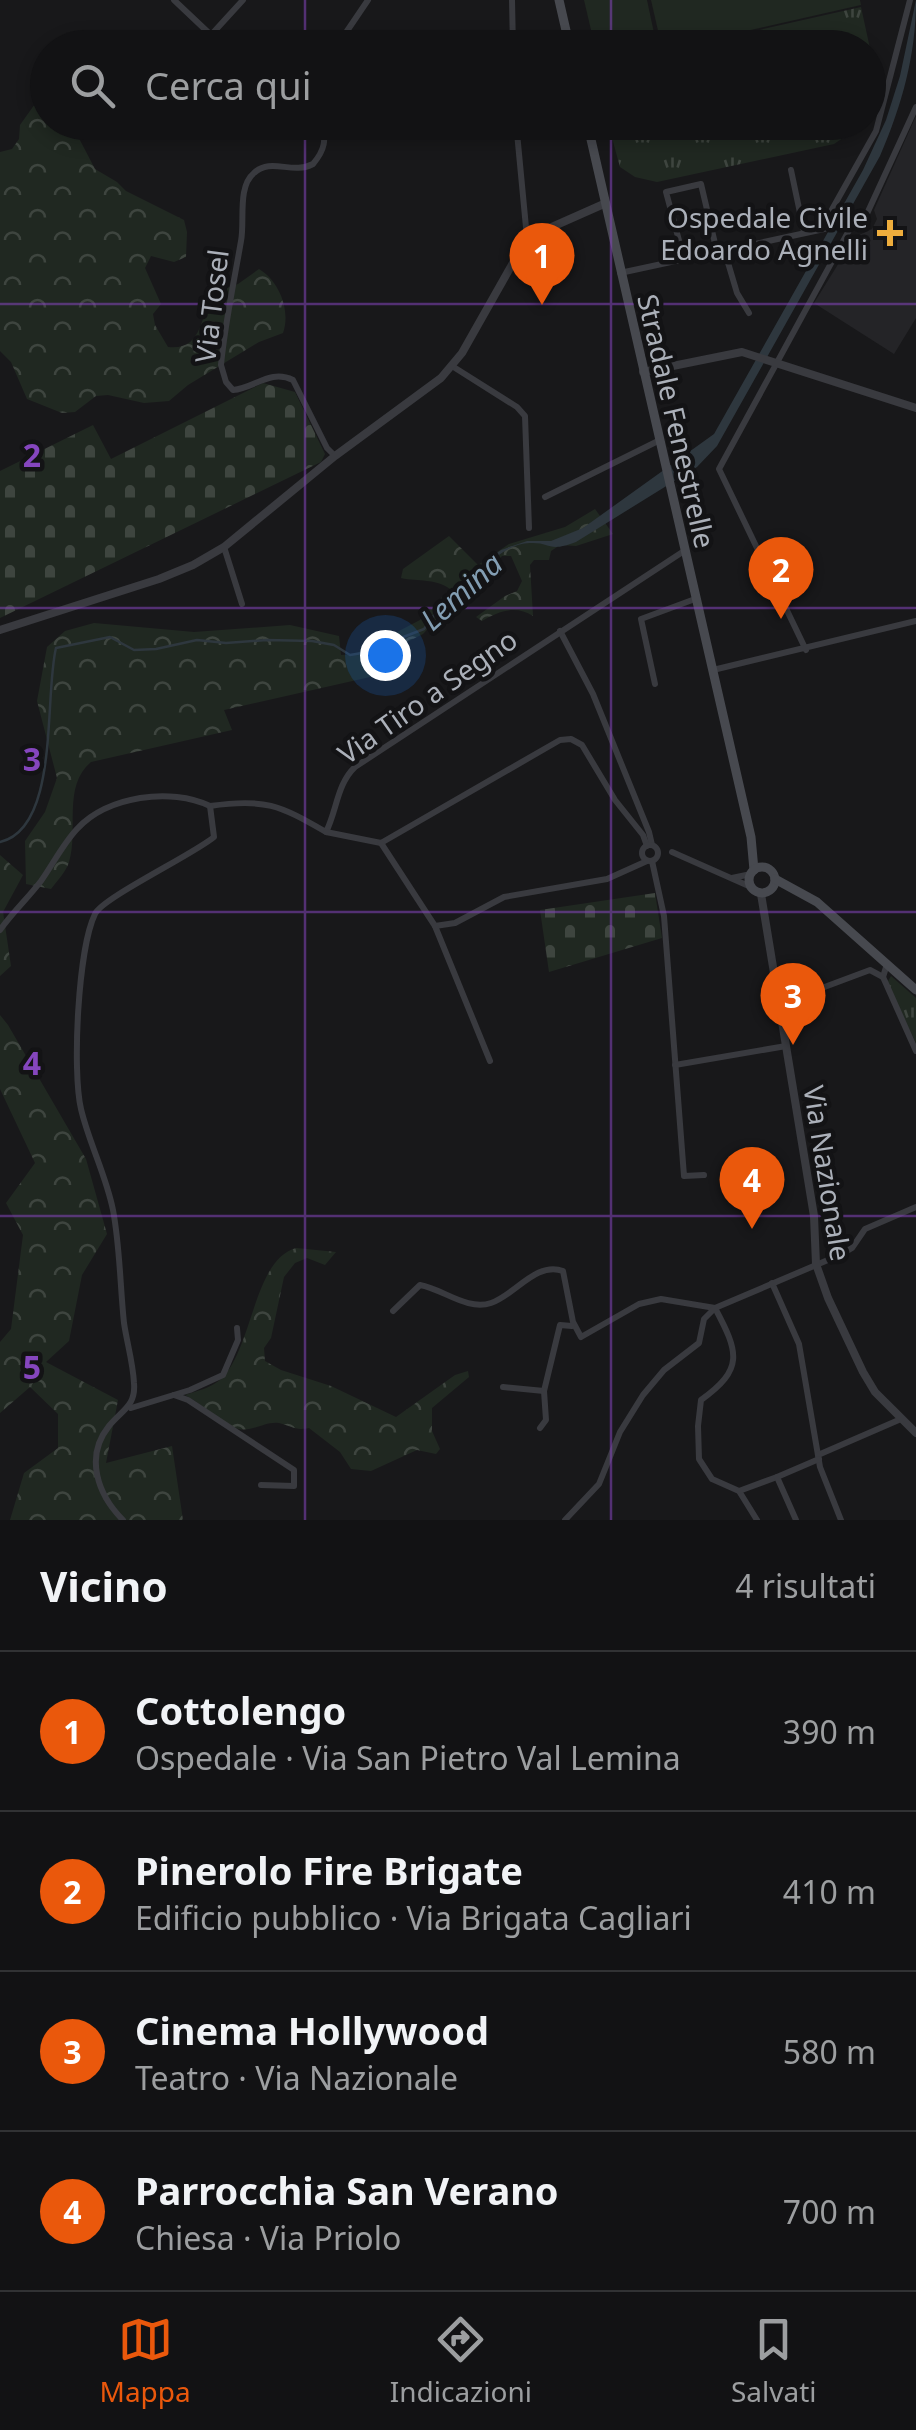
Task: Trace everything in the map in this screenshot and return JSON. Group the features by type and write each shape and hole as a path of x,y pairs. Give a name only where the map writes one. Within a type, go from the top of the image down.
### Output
{"main road":[{"path":"559,0 566,30"},
{"name":"Stradale Fenestrelle","path":"591,140 712,670"},
{"path":"712,670 757,871 751,887 761,894 775,883"},
{"path":"757,871 772,872 775,883"},
{"path":"775,883 797,888 916,990"}],"street":[{"path":"174,0 206,30"},
{"path":"216,30 243,0"},
{"path":"349,30 368,0"},
{"path":"512,0 512,30"},
{"path":"886,92 910,0"},
{"path":"620,273 865,218 916,107"},
{"name":"Via Tosel","path":"325,140 313,164 290,170 275,165 251,174 221,365 233,390 242,390 270,376 293,380 326,448 334,456"},
{"path":"518,140 527,238"},
{"path":"825,228 871,140"},
{"path":"790,170 804,232"},
{"path":"684,259 666,192 702,184 717,252"},
{"path":"0,630 159,579 224,547 334,456 428,390 452,366 527,238 606,202"},
{"path":"806,650 719,469 774,360 853,223"},
{"path":"717,252 726,256 749,313"},
{"path":"643,372 729,353 755,355 916,408"},
{"path":"452,366 525,416 529,528"},
{"path":"545,497 658,441"},
{"path":"224,547 242,604"},
{"name":"Via Tiro a Segno","path":"326,832 336,812 344,777 356,767 684,551"},
{"path":"655,684 641,619 695,599"},
{"path":"712,670 916,621"},
{"path":"560,631 592,694 649,832 664,916 684,1176 704,1175"},
{"path":"0,930 78,827 110,808 158,796 189,798 210,806 272,803 326,832 381,843 560,740 570,738 582,745 614,800 651,846 751,887"},
{"path":"130,1408 134,1384 115,1225 79,1102 78,1004 82,970 95,912 108,900 164,871 214,837 210,806"},
{"path":"381,843 435,926 490,1061"},
{"path":"651,846 642,854 652,860"},
{"path":"435,926 454,923 504,897 608,879 672,852"},
{"path":"729,878 757,871"},
{"name":"Via Nazionale","path":"761,894 814,1216 816,1264 862,1372 875,1392 916,1433"},
{"path":"883,977 888,964"},
{"path":"779,1004 870,970 883,977 916,1052"},
{"path":"675,1065 786,1046"},
{"path":"565,1520 599,1484 620,1432 644,1395 664,1370 699,1342 704,1319 716,1308 852,1248 866,1229 916,1208"},
{"path":"393,1311 420,1285 437,1288 464,1302 492,1303 544,1270 557,1268 564,1271 576,1330"},
{"path":"772,1284 799,1344 818,1457 841,1520"},
{"path":"540,1428 546,1420 544,1391 560,1326 570,1323 581,1337 639,1304 662,1300 716,1308"},
{"path":"716,1308 733,1344 734,1361 726,1382 701,1400 699,1459 712,1480 739,1491 757,1520"},
{"path":"123,1520 101,1492 96,1458 110,1425 130,1408 223,1375 232,1361 238,1328"},
{"path":"502,1387 544,1391"},
{"path":"174,1395 188,1400 294,1470 294,1486 261,1485"},
{"path":"739,1491 901,1419"},
{"path":"777,1477 796,1520"}],"shaded area":[{"path":"916,0 906,80 895,118 880,156 717,446 697,467 576,542 555,547 530,543 509,548 460,591 483,563 501,550 527,541 551,541 583,528 714,434 877,140 886,140 886,120"},
{"name":"Ospedale Civile Edoardo Agnelli","path":"916,116 916,318 894,354 814,303 855,237 872,229 877,219 874,210"}],"green space":[{"path":"584,0 647,0 653,30 591,30"},
{"path":"651,0 860,0 861,5 751,30 658,30"},
{"path":"861,7 866,30 759,30"},
{"path":"30,111 30,140 80,140 95,169 126,191 184,220 186,257 174,262 151,256 145,268 161,304 153,314 155,325 168,347 179,347 194,338 213,293 238,284 259,269 282,297 283,333 259,342 169,401 144,403 96,396 75,412 62,413 27,399 11,362 0,351 0,152 12,149 19,139 20,125"},
{"path":"613,140 840,140 657,182 635,177 620,167"},
{"path":"263,383 295,392 325,454 321,462 0,618 0,471 93,425 111,459"},
{"path":"595,509 613,534 576,546 560,545 551,551 549,560 534,560 530,565 533,616 514,610 482,621 476,617 517,591 522,581 511,556 502,556 493,567 475,577 423,634 397,647 401,670 224,710 232,730 91,762 77,783 72,850 66,869 51,889 26,884 25,841 45,812 57,778 37,701 47,647 65,631 94,623 194,632 290,625 339,636 341,655 355,654 420,620 450,589 433,582 401,578 403,569 449,536 478,565 509,544 565,527"},
{"path":"0,855 23,875 3,912 11,966 0,976"},
{"path":"655,893 662,938 549,972 540,910"},
{"path":"891,976 916,998 916,1043 887,983"},
{"path":"0,1015 86,1159 107,1234 82,1275 69,1341 46,1362 118,1400 106,1463 172,1446 183,1520 10,1520 24,1473 58,1448 58,1414 30,1387 0,1413 0,1342 11,1329 23,1235 6,1203 35,1163 0,1089"},
{"path":"296,1248 336,1252 325,1265 307,1258 295,1263 284,1277 271,1338 264,1348 265,1361 396,1417 455,1375 468,1371 469,1377 432,1408 432,1431 440,1449 436,1454 417,1450 371,1471 351,1469 340,1452 309,1428 274,1423 239,1429 185,1395 217,1382 232,1365 271,1269"}],"waterway":[{"name":"Lemina","path":"0,842 19,832 32,813 41,787 56,648 110,637 134,650 197,640 312,641 334,645 350,655 424,629 444,602 461,590"}],"place":[{"name":"Ospedale Civile Edoardo Agnelli","path":"890,233"},
{"name":"Cottolengo","path":"542,305"},
{"name":"Pinerolo Fire Brigate","path":"781,619"},
{"name":"Cinema Hollywood","path":"793,1045"},
{"name":"Parrocchia San Verano","path":"752,1229"}]}
